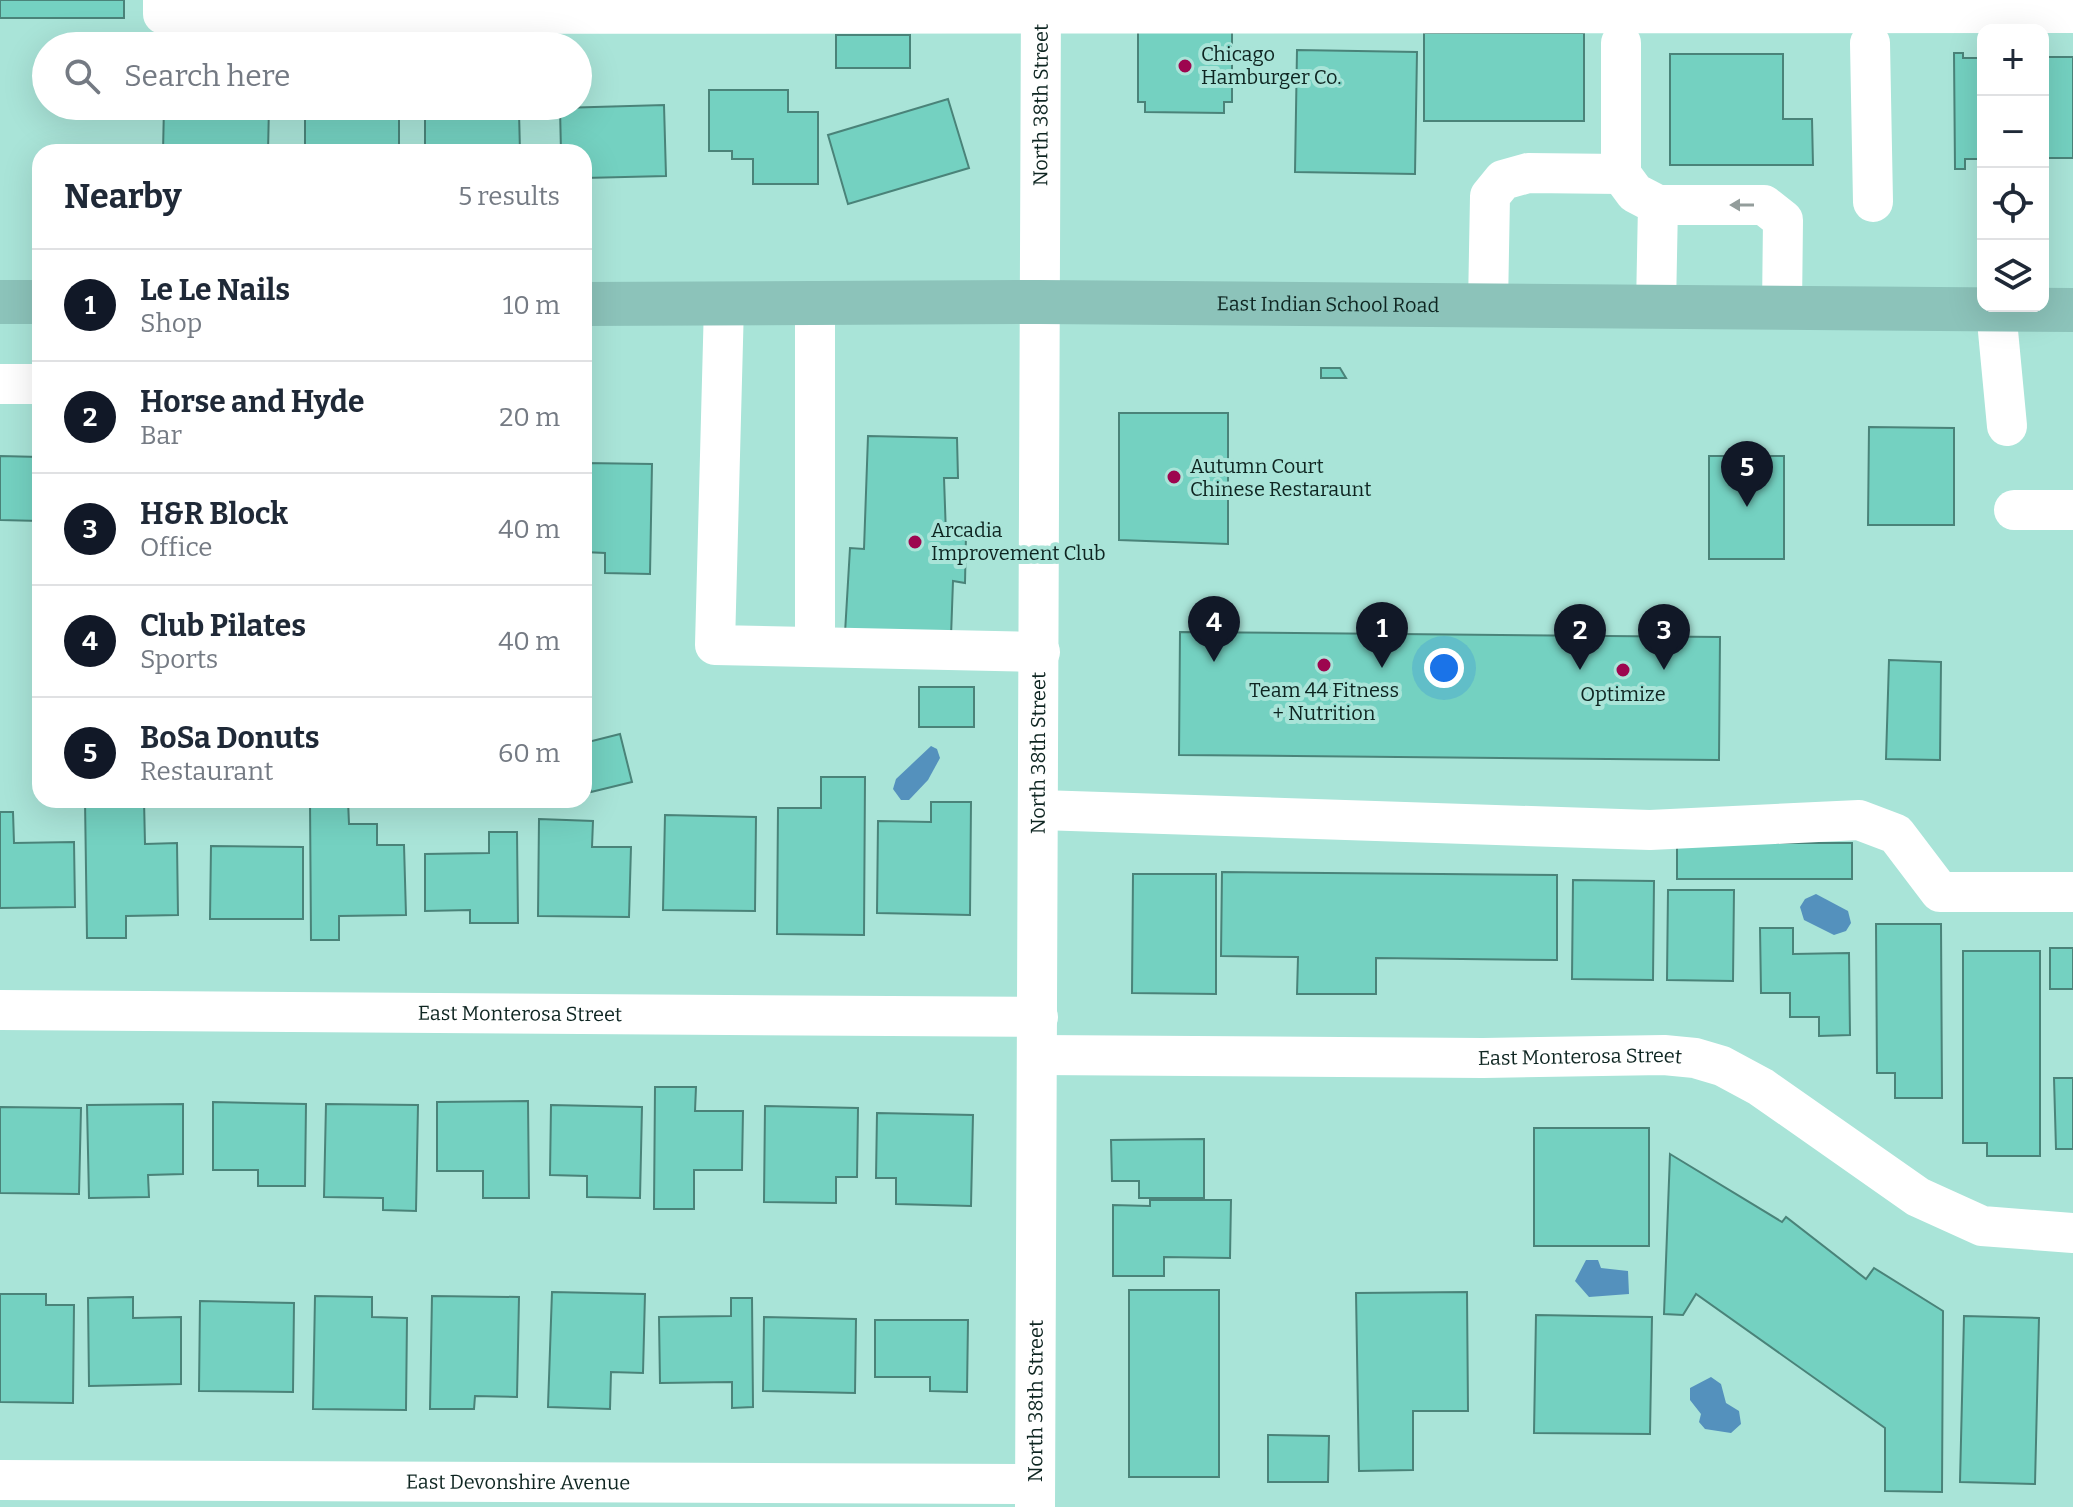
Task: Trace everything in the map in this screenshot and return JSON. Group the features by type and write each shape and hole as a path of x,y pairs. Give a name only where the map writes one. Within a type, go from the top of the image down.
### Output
{"main road":[{"path":"0,302 32,302"},
{"name":"East Indian School Road","path":"592,304 1040,302 1977,310"},
{"name":"East Indian School Road","path":"2049,310 2073,310"}],"street":[{"path":"163,0 163,14 1041,6 2073,13"},
{"name":"North 38th Street","path":"1035,1496 1041,6"},
{"path":"1621,43 1621,174 1635,193 1658,205 1764,205 1783,220 1782,308"},
{"path":"1870,43 1873,202"},
{"path":"1488,306 1490,196 1503,180 1528,173 1621,174"},
{"path":"1656,307 1658,205"},
{"path":"815,303 815,647"},
{"path":"724,304 715,645 1040,652"},
{"path":"1996,312 2007,426"},
{"path":"0,384 32,384"},
{"path":"2014,510 2073,510"},
{"path":"1040,810 1650,830 1859,820 1896,834 1940,892 2073,892"},
{"name":"East Monterosa Street","path":"0,1010 1038,1036 1483,1058 1664,1055 1695,1058 1722,1066 1761,1087 1918,1197 1982,1226 2073,1233"},
{"name":"East Devonshire Avenue","path":"0,1480 1035,1496"}],"water":[{"path":"931,746 937,749 940,758 928,780 909,800 901,800 893,789 896,779"},
{"path":"1816,894 1848,911 1851,923 1846,931 1834,935 1804,920 1800,907 1805,899"},
{"path":"1586,1260 1598,1260 1601,1268 1628,1271 1629,1294 1589,1297 1575,1281"},
{"path":"1711,1377 1721,1384 1726,1403 1739,1411 1741,1424 1731,1433 1705,1429 1699,1422 1701,1414 1690,1400 1690,1388"}],"building":[{"path":"0,0 124,0 124,18 0,18"},
{"name":"Chicago Hamburger Co.","path":"1138,29 1232,30 1232,102 1224,102 1224,113 1145,112 1145,102 1138,102"},
{"path":"1424,33 1584,33 1584,121 1424,121"},
{"path":"836,35 910,35 910,68 836,68"},
{"path":"1297,50 1417,52 1415,174 1295,172"},
{"path":"1954,53 1963,53 1963,58 1977,58 1977,159 1965,159 1965,169 1955,169"},
{"path":"1670,54 1783,54 1783,119 1812,119 1813,165 1670,165"},
{"path":"2049,57 2073,57 2073,158 2049,158"},
{"path":"709,90 788,90 788,112 818,112 818,184 753,184 753,159 732,159 732,151 709,151"},
{"path":"948,99 969,168 848,204 828,135"},
{"path":"664,105 666,176 592,178 592,144 561,144 560,120 592,120 592,107"},
{"path":"164,120 269,120 268,144 163,144"},
{"path":"305,120 399,120 399,144 305,144"},
{"path":"425,120 519,120 520,144 425,144"},
{"path":"1321,368 1340,368 1346,378 1321,378"},
{"name":"Autumn Court Chinese Restaraunt","path":"1119,413 1228,413 1228,544 1119,540"},
{"path":"1869,427 1954,428 1954,525 1868,525"},
{"name":"Arcadia Improvement Club","path":"868,436 957,438 958,478 944,478 946,535 966,534 965,583 953,581 951,637 845,633 850,548 864,549"},
{"path":"0,456 32,457 32,521 0,520"},
{"path":"1709,456 1784,456 1784,559 1709,559"},
{"path":"592,463 652,464 650,574 605,573 605,553 592,552"},
{"path":"1180,632 1720,637 1719,760 1179,755"},
{"path":"1889,660 1941,662 1940,760 1886,759"},
{"path":"919,687 974,687 974,727 919,727"},
{"path":"620,734 632,782 592,792 592,741"},
{"path":"821,777 865,777 864,935 777,934 778,808 821,808"},
{"path":"931,802 971,802 970,915 877,913 878,821 931,822"},
{"path":"85,808 144,808 145,844 177,843 178,915 126,916 126,938 87,938"},
{"path":"310,808 348,808 349,824 377,824 377,845 404,845 406,915 339,916 339,940 311,940"},
{"path":"0,812 13,812 14,843 74,842 75,907 0,908"},
{"path":"665,815 756,817 755,911 663,910"},
{"path":"539,819 593,821 592,847 631,847 629,917 538,916"},
{"path":"489,832 517,832 518,923 470,923 470,910 425,911 425,854 489,853"},
{"path":"1677,843 1852,843 1852,879 1677,879"},
{"path":"211,846 303,847 303,919 210,919"},
{"path":"1222,872 1557,875 1557,960 1376,958 1376,994 1297,994 1298,957 1221,956"},
{"path":"1133,874 1216,874 1216,994 1132,993"},
{"path":"1573,880 1654,881 1653,980 1572,979"},
{"path":"1668,890 1734,890 1733,981 1667,980"},
{"path":"1876,924 1941,924 1942,1098 1895,1098 1895,1073 1877,1073"},
{"path":"1760,928 1793,928 1793,954 1849,953 1850,1035 1819,1036 1819,1017 1790,1017 1790,993 1761,993"},
{"path":"2050,948 2073,948 2073,989 2050,989"},
{"path":"1963,951 2040,951 2040,1156 1987,1156 1987,1143 1963,1143"},
{"path":"2054,1078 2073,1078 2073,1149 2056,1149"},
{"path":"655,1087 696,1087 695,1111 743,1111 742,1170 694,1170 694,1209 654,1209"},
{"path":"528,1101 529,1198 483,1198 483,1171 437,1171 437,1102"},
{"path":"213,1102 306,1104 305,1186 258,1186 258,1170 213,1170"},
{"path":"183,1104 183,1174 148,1175 149,1197 89,1198 87,1105"},
{"path":"326,1104 418,1105 416,1211 383,1210 383,1198 324,1197"},
{"path":"551,1105 642,1107 640,1198 587,1197 587,1176 550,1175"},
{"path":"765,1106 858,1108 857,1177 836,1177 836,1203 764,1202"},
{"path":"0,1107 81,1108 79,1194 0,1193"},
{"path":"877,1113 973,1115 971,1206 896,1204 896,1178 876,1178"},
{"path":"1534,1128 1649,1128 1649,1246 1534,1246"},
{"path":"1204,1139 1204,1198 1139,1198 1139,1181 1112,1181 1111,1140"},
{"path":"1670,1154 1782,1222 1786,1217 1866,1279 1874,1268 1943,1311 1942,1492 1885,1491 1885,1428 1696,1294 1683,1315 1664,1314"},
{"path":"1150,1200 1231,1200 1230,1258 1164,1257 1164,1276 1113,1276 1113,1205 1150,1206"},
{"path":"1129,1290 1219,1290 1219,1477 1129,1477"},
{"path":"552,1292 645,1294 643,1373 611,1372 610,1409 548,1407"},
{"path":"1467,1292 1468,1411 1413,1411 1413,1470 1359,1471 1356,1293"},
{"path":"0,1294 46,1294 46,1305 74,1305 73,1403 0,1402"},
{"path":"315,1296 372,1297 372,1317 407,1318 406,1410 313,1409"},
{"path":"432,1296 519,1297 517,1397 475,1396 474,1409 430,1409"},
{"path":"133,1297 133,1318 181,1317 181,1384 89,1386 88,1298"},
{"path":"731,1298 752,1298 753,1407 732,1408 732,1382 660,1383 659,1317 731,1316"},
{"path":"200,1301 294,1303 293,1392 199,1391"},
{"path":"1536,1315 1652,1317 1650,1434 1534,1433"},
{"path":"1964,1316 2039,1318 2035,1484 1960,1482"},
{"path":"764,1317 856,1319 855,1393 763,1391"},
{"path":"875,1320 968,1320 967,1392 930,1391 930,1377 875,1377"},
{"path":"1268,1435 1329,1436 1328,1482 1268,1482"}],"place":[{"name":"Chicago Hamburger Co.","path":"1185,66"},
{"name":"Autumn Court Chinese Restaraunt","path":"1174,477"},
{"name":"BoSa Donuts","path":"1747,507"},
{"name":"Arcadia Improvement Club","path":"915,542"},
{"name":"Club Pilates","path":"1214,662"},
{"name":"Team 44 Fitness + Nutrition","path":"1324,665"},
{"name":"Le Le Nails","path":"1382,668"},
{"name":"Horse and Hyde","path":"1580,670"},
{"name":"Optimize","path":"1623,670"},
{"name":"H&R Block","path":"1664,670"}]}
